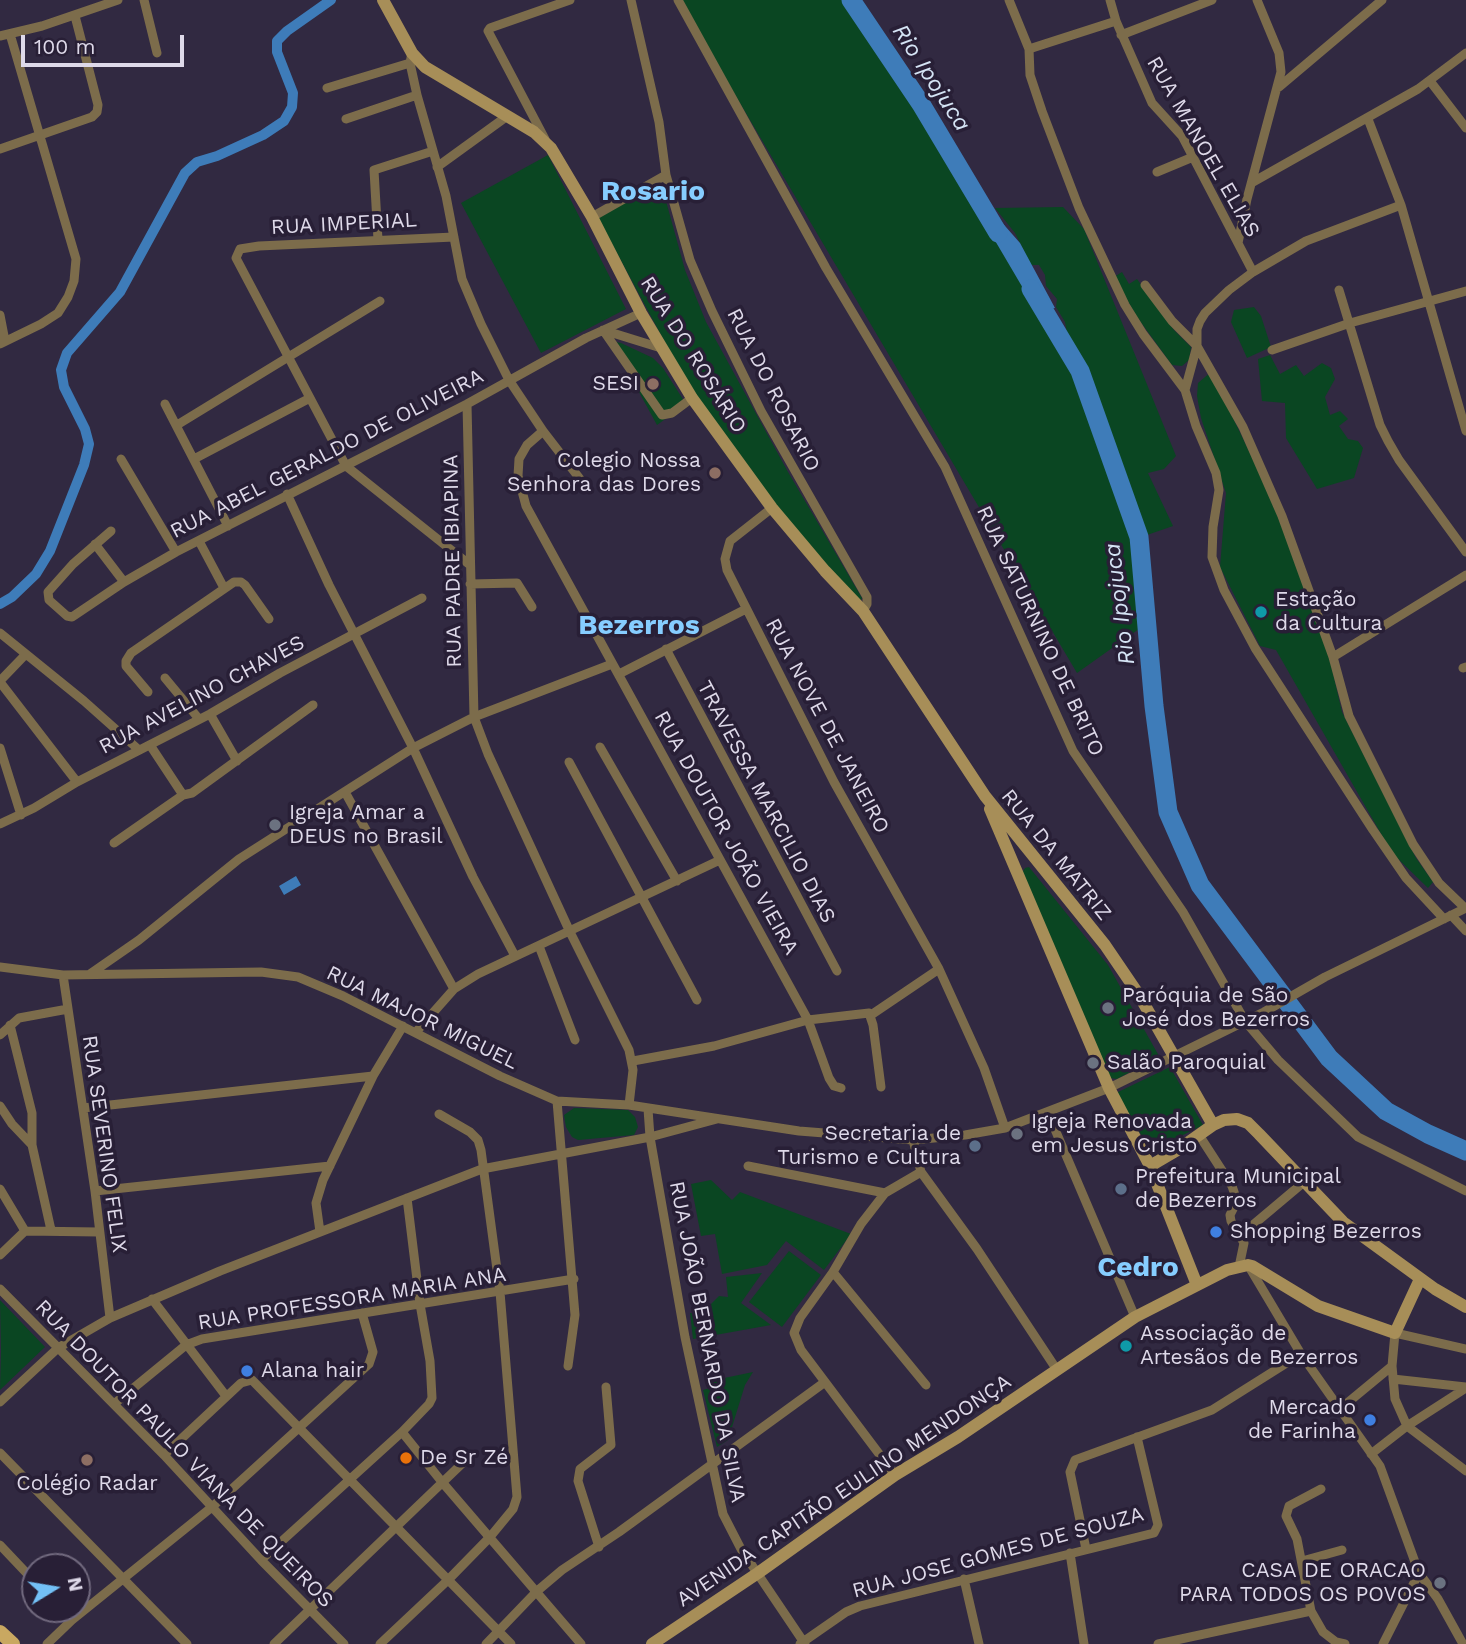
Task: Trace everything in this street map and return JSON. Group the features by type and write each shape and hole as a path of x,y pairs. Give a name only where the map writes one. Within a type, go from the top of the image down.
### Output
{"main road":[{"path":"383,0 411,58 546,141"},
{"name":"RUA DO ROSÁRIO","path":"546,141 592,217 641,313 692,398 772,508 863,611 985,796"},
{"name":"RUA DA MATRIZ","path":"985,796 1105,945 1139,995 1213,1125"},
{"name":"RUA DA MATRIZ","path":"985,796 1108,1088 1150,1166 1197,1285"},
{"path":"1150,1166 1213,1125 1224,1120 1237,1119 1248,1124 1343,1222 1420,1279 1466,1307"},
{"path":"1243,1266 1318,1306 1395,1333 1420,1279"},
{"name":"AVENIDA CAPITÃO EULINO MENDONÇA","path":"652,1644 758,1573 895,1475 958,1437 1135,1317 1197,1285 1243,1266"},
{"path":"0,1632 13,1644"}],"street":[{"path":"0,315 3,342 58,313 74,281 76,259 39,135 5,35 75,16 118,0"},
{"path":"144,0 158,53"},
{"path":"546,141 488,31 570,0"},
{"name":"RUA DO ROSARIO","path":"631,0 659,122 666,175 690,260 712,311 775,438 867,597 863,611"},
{"name":"RUA SATURNINO DE BRITO","path":"678,0 826,268 945,467 1073,751 1183,912 1245,1021 1278,1060 1357,1137 1466,1191"},
{"path":"1009,0 1029,49 1030,75 1042,111 1079,208 1125,305 1185,390 1196,426 1219,481 1212,556 1224,590 1255,648 1406,878 1466,931"},
{"name":"RUA MANOEL ELIAS","path":"1110,0 1121,35 1152,103 1182,136 1253,272"},
{"path":"1121,35 1212,0"},
{"path":"1238,243 1281,72 1279,53 1257,0"},
{"path":"1279,87 1382,0"},
{"path":"0,149 92,117 98,109 75,16"},
{"path":"1029,49 1116,21"},
{"path":"1253,182 1368,119 1430,81 1466,53"},
{"path":"327,88 411,58 417,94 437,167 462,279 509,380 580,479"},
{"path":"1430,81 1466,128"},
{"path":"346,119 417,94"},
{"path":"437,167 506,117"},
{"path":"1368,119 1401,205 1466,431"},
{"path":"378,240 374,170 433,152"},
{"path":"1157,172 1193,158"},
{"path":"592,217 666,175"},
{"path":"1185,390 1197,346 1197,328 1205,313 1253,272 1306,241 1401,205"},
{"name":"RUA IMPERIAL","path":"289,355 238,263 237,253 245,247 454,237"},
{"path":"1145,285 1172,321 1197,346 1243,427 1282,516 1333,657 1349,716 1413,844 1435,878 1465,908"},
{"path":"1339,290 1380,425 1388,442 1466,552"},
{"path":"1272,350 1350,323 1466,291"},
{"path":"177,425 380,301"},
{"name":"RUA ABEL GERALDO DE OLIVEIRA","path":"95,544 48,592 49,600 67,616 72,617 124,582 176,552 467,404 603,330 641,313"},
{"path":"603,330 661,348"},
{"path":"603,330 662,415 673,413 692,398"},
{"path":"289,355 346,466 470,565"},
{"path":"194,459 310,398"},
{"path":"166,404 228,526"},
{"name":"RUA PADRE IBIAPINA","path":"467,404 474,717"},
{"name":"RUA DOUTOR JOÃO VIEIRA","path":"543,431 527,444 519,459 518,476 526,506 808,1020 829,1078 834,1087 841,1088"},
{"path":"121,459 176,552"},
{"path":"288,494 473,877 515,956"},
{"name":"RUA NOVE DE JANEIRO","path":"772,508 730,541 725,559 733,586 834,782 939,969 984,1068 1005,1128"},
{"path":"111,531 95,544 124,582"},
{"path":"199,541 224,588"},
{"path":"1333,657 1466,575"},
{"path":"148,692 126,666 131,653 233,582 241,582 269,619"},
{"path":"470,584 517,583 532,607"},
{"name":"RUA AVELINO CHAVES","path":"0,824 210,714 422,598"},
{"path":"619,674 746,609"},
{"path":"0,633 139,750"},
{"name":"TRAVESSA MARCILIO DIAS","path":"666,649 837,971"},
{"path":"25,655 0,681 77,782"},
{"path":"89,975 139,940 239,859 413,748 474,717 612,664"},
{"path":"165,678 199,719"},
{"path":"114,843 183,795 192,793 313,705"},
{"path":"210,714 237,761"},
{"path":"474,717 488,754 570,932 633,1061 629,1105"},
{"path":"150,744 183,795"},
{"path":"600,747 677,881"},
{"path":"0,748 5,783 21,815"},
{"path":"569,762 696,1000"},
{"path":"345,792 454,989"},
{"path":"416,1032 454,989 515,956 720,860"},
{"name":"RUA MAJOR MIGUEL","path":"0,967 63,975 261,972 298,977 343,996 500,1076 557,1101 629,1105 800,1131 914,1140 1005,1128 1108,1088 1264,1012 1325,977 1465,908"},
{"path":"540,946 575,1040"},
{"path":"633,1061 714,1046 808,1020 871,1015 939,969"},
{"name":"RUA SEVERINO FELIX","path":"63,975 110,1318"},
{"path":"0,1035 19,1018 68,1009"},
{"path":"871,1015 881,1087"},
{"path":"10,1025 32,1113 32,1145 51,1230"},
{"path":"320,1232 316,1203 318,1192 373,1076 403,1026"},
{"path":"83,1108 373,1076"},
{"path":"557,1101 574,1279 575,1315 568,1366"},
{"path":"0,1106 12,1124 32,1145"},
{"name":"RUA JOÃO BERNARDO DA SILVA","path":"648,1108 650,1137 685,1337 723,1514 736,1541 802,1643"},
{"path":"1048,1113 1135,1317"},
{"path":"380,1644 490,1537 513,1509 517,1497 500,1292 478,1140 470,1132 439,1114"},
{"path":"0,1402 58,1348 110,1318 482,1168 650,1137 722,1118"},
{"path":"1199,1135 1232,1186 1237,1201 1230,1215 1244,1243 1243,1266 1380,1466 1419,1573 1438,1599 1463,1644"},
{"path":"914,1140 921,1172 977,1249 1057,1370"},
{"path":"94,1191 330,1166"},
{"path":"748,1166 885,1193"},
{"path":"895,1475 801,1350 794,1333 800,1318 833,1272 861,1224 885,1193 921,1172"},
{"path":"1241,1235 1304,1182"},
{"path":"0,1189 25,1231"},
{"path":"261,1560 402,1432 429,1405 432,1398 430,1361 407,1198"},
{"path":"0,1255 25,1231 99,1232"},
{"path":"833,1272 926,1385"},
{"name":"RUA PROFESSORA MARIA ANA","path":"114,1404 187,1345 224,1334 574,1279"},
{"name":"RUA DOUTOR PAULO VIANA DE QUEIROS","path":"0,1289 164,1455 261,1560 344,1644"},
{"path":"152,1299 226,1396"},
{"path":"91,1604 212,1507 361,1373 373,1358 372,1345 362,1313"},
{"path":"1466,1349 1395,1333 1392,1366 1395,1399 1407,1426 1466,1471"},
{"path":"1086,1549 1071,1466 1080,1458 1218,1407 1301,1354"},
{"path":"1340,1409 1392,1366"},
{"path":"1393,1379 1466,1388"},
{"path":"164,1455 226,1396 246,1381 252,1380 511,1644"},
{"path":"486,1644 536,1592 562,1570 825,1382"},
{"path":"598,1546 578,1481 580,1469 611,1445 606,1387"},
{"path":"1371,1454 1407,1426 1466,1388"},
{"path":"402,1432 581,1644"},
{"name":"RUA JOSE GOMES DE SOUZA","path":"802,1643 860,1605 1154,1533 1158,1525 1137,1437"},
{"path":"0,1453 187,1644"},
{"path":"274,1644 471,1455"},
{"path":"1321,1489 1289,1506 1286,1516 1297,1539 1311,1611 1322,1632 1336,1642 1345,1644"},
{"path":"0,1545 21,1567"},
{"path":"1302,1562 1342,1550"},
{"path":"1070,1553 1084,1644"},
{"path":"1383,1644 1419,1573"},
{"path":"964,1579 979,1644"},
{"path":"1157,1644 1311,1611"},
{"path":"47,1644 69,1623"}],"green space":[{"path":"679,0 851,0 985,223 1061,339 1123,492 1146,624 1077,673"},
{"path":"548,155 626,309 541,353 461,203"},
{"path":"661,183 685,270 706,322 788,472 862,598 860,602 856,603 709,424 598,218"},
{"path":"1063,207 1084,229 1176,456 1164,469 1148,473 1173,526 1147,535 1092,380 1068,338 1065,322 1056,307 1057,299 1046,286 1045,275 1039,265 1031,265 1015,233 995,208"},
{"path":"1122,272 1129,284 1137,279 1174,330 1191,347 1189,360 1182,366 1172,365 1137,317 1114,277"},
{"path":"1254,307 1261,316 1271,347 1247,358 1231,322 1234,310"},
{"path":"611,341 653,358 663,368 686,404 657,425"},
{"path":"1270,355 1280,374 1296,365 1304,376 1322,363 1331,368 1335,379 1325,397 1330,415 1340,411 1348,419 1339,426 1348,439 1358,441 1363,448 1354,478 1317,489 1286,438 1285,403 1262,401 1258,359"},
{"path":"1211,372 1282,520 1330,660 1342,712 1416,858 1433,882 1428,888 1392,853 1276,650 1260,646 1220,567 1226,493 1201,418 1197,396 1198,383"},
{"path":"1029,867 1108,965 1159,1056 1117,1079 1110,1078 1022,873"},
{"path":"1170,1067 1203,1125 1151,1151 1116,1093"},
{"path":"574,1108 628,1110 635,1117 638,1127 634,1135 578,1140 572,1137 566,1127 564,1115"},
{"path":"711,1180 732,1200 740,1192 851,1234 824,1270 786,1241 767,1265 722,1274 715,1234 701,1236 691,1184"},
{"path":"789,1251 821,1275 782,1327 749,1302"},
{"path":"762,1273 741,1303 771,1325 693,1339 690,1313 702,1313 719,1296 728,1297 726,1277"},
{"path":"0,1300 45,1347 0,1390 1,1351"},
{"path":"753,1372 745,1385 728,1440 717,1447 703,1390 710,1388 710,1381"}],"water":[{"path":"977,210 991,210 1020,243 1055,308 1037,312"},
{"path":"296,876 301,885 284,895 279,886"}],"waterway":[{"path":"0,604 12,597 36,574 50,551 84,465 89,444 85,429 64,387 61,370 67,353 120,292 185,173 197,162 263,135 284,121 292,107 293,93 277,52 277,41 331,0"},
{"name":"Rio Ipojuca","path":"851,0 921,104 998,233"},
{"name":"Rio Ipojuca","path":"1031,289 1080,371 1139,537 1154,706 1168,812 1200,885 1329,1058 1386,1111 1466,1151"}],"place":[{"name":"SESI","path":"653,384"},
{"name":"Colegio Nossa Senhora das Dores","path":"715,473"},
{"name":"Estação da Cultura","path":"1261,612"},
{"name":"Igreja Amar a DEUS no Brasil","path":"275,825"},
{"name":"Paróquia de São José dos Bezerros","path":"1108,1008"},
{"name":"Salão Paroquial","path":"1093,1063"},
{"name":"Igreja Renovada em Jesus Cristo","path":"1017,1134"},
{"name":"Secretaria de Turismo e Cultura","path":"975,1146"},
{"name":"Prefeitura Municipal de Bezerros","path":"1121,1189"},
{"name":"Shopping Bezerros","path":"1216,1232"},
{"name":"Associação de Artesãos de Bezerros","path":"1126,1346"},
{"name":"Alana hair","path":"247,1371"},
{"name":"Mercado de Farinha","path":"1370,1420"},
{"name":"De Sr Zé","path":"406,1458"},
{"name":"Colégio Radar","path":"87,1460"},
{"name":"CASA DE ORACAO PARA TODOS OS POVOS","path":"1440,1583"}],"district":[{"name":"Rosario","path":"653,192"},
{"name":"Bezerros","path":"639,626"},
{"name":"Cedro","path":"1138,1268"}]}
